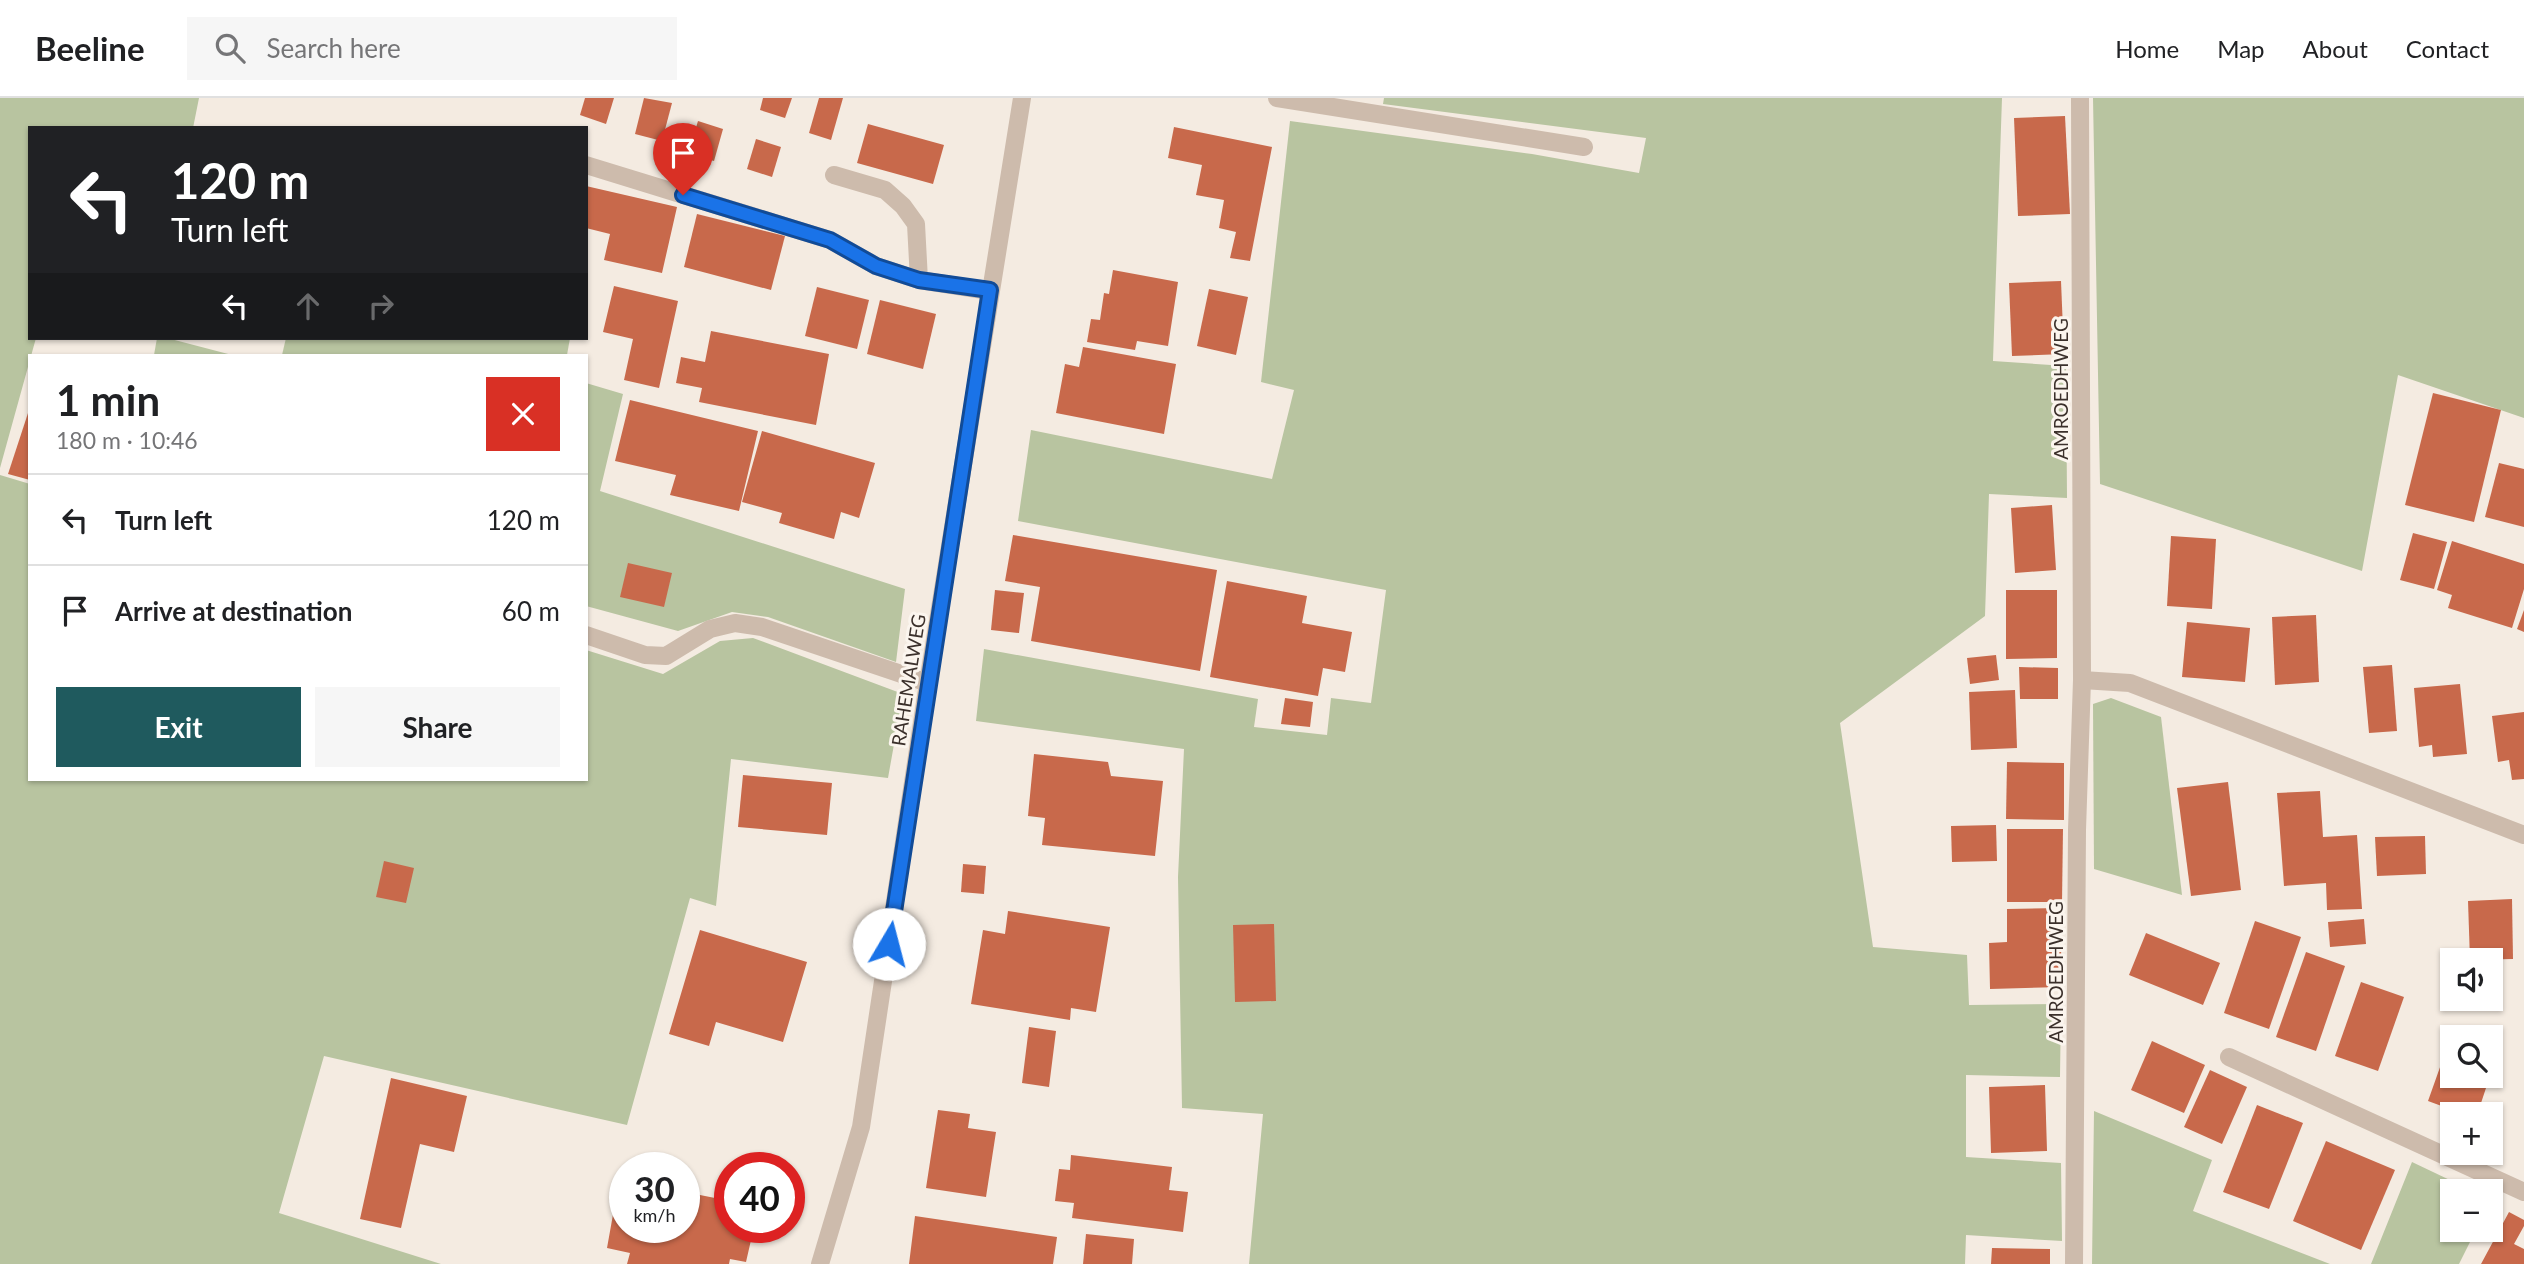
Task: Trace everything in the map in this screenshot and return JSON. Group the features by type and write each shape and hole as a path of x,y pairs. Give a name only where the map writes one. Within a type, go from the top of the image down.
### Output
{"street":[{"name":"RAHEMALWEG","path":"820,1264 861,1127 928,683 1022,98"},
{"path":"1277,98 1584,147"},
{"name":"AMROEDHWEG","path":"2074,1264 2077,830 2082,680 2080,98"},
{"path":"588,166 830,240 876,266 919,280 990,290"},
{"path":"834,175 885,190 903,206 916,224 919,280"},
{"path":"588,636 645,655 666,656 710,629 735,623 762,627 928,683"},
{"path":"2082,680 2130,684 2524,835"},
{"path":"2229,1057 2524,1192"}],"green space":[{"path":"0,98 199,98 193,126 28,126 28,340 35,340 32,354 28,354 28,367 0,468"},
{"path":"1384,98 2002,98 1993,361 2066,366 2067,498 1989,494 1985,616 1840,723 1873,947 1967,955 1969,1005 2061,1004 2060,1077 1966,1075 1966,1157 2061,1163 2062,1241 1966,1235 1965,1264 1249,1264 1263,1114 1182,1108 1178,877 1184,749 976,721 984,649 1258,699 1254,727 1327,735 1331,698 1371,703 1386,590 1018,521 1031,430 1272,479 1294,390 1261,382 1290,121 1532,154 1639,173 1646,138 1383,104"},
{"path":"2093,98 2524,98 2524,418 2398,375 2362,571 2100,484"},
{"path":"157,340 175,340 228,354 154,354"},
{"path":"286,340 570,340 567,354 282,354"},
{"path":"588,384 623,394 600,491 905,589 896,662 768,617 732,612 678,631 588,607"},
{"path":"0,475 28,483 28,781 588,781 588,651 663,674 720,641 753,638 903,694 888,778 731,759 716,906 690,898 627,1125 324,1056 279,1213 441,1264 0,1264"},
{"path":"2111,698 2161,717 2182,895 2094,869 2093,704"},
{"path":"2094,1111 2212,1160 2193,1211 2330,1264 2092,1264"},
{"path":"2412,1162 2448,1179 2440,1179 2440,1242 2470,1242 2459,1264 2371,1264"}],"building":[{"path":"585,98 614,98 606,124 580,115"},
{"path":"644,98 672,103 662,141 635,134"},
{"path":"763,98 792,98 785,118 760,110"},
{"path":"819,98 843,98 831,140 809,133"},
{"path":"2065,116 2070,214 2018,216 2014,118"},
{"path":"698,121 723,129 714,161 688,154"},
{"path":"868,124 944,145 933,184 857,163"},
{"path":"1174,127 1272,147 1250,261 1230,258 1236,232 1219,228 1224,200 1196,195 1202,165 1168,158"},
{"path":"756,139 781,147 772,177 747,169"},
{"path":"588,186 677,207 662,273 604,260 610,234 588,228"},
{"path":"697,214 785,236 771,290 684,267"},
{"path":"1113,270 1178,282 1168,346 1137,341 1135,350 1087,342 1091,319 1100,320 1104,293 1109,294"},
{"path":"2061,281 2064,354 2012,356 2009,283"},
{"path":"614,286 678,301 659,388 624,380 633,339 603,332"},
{"path":"817,287 869,300 857,349 805,336"},
{"path":"1209,289 1248,297 1236,355 1197,346"},
{"path":"880,300 936,314 923,369 867,354"},
{"path":"711,331 829,354 816,425 699,402 702,388 676,383 681,357 705,362"},
{"path":"1083,347 1176,364 1164,434 1056,413 1065,364 1079,367"},
{"path":"2433,393 2501,410 2474,522 2405,505"},
{"path":"630,400 758,431 739,511 670,495 676,475 615,461"},
{"path":"28,413 28,479 8,474"},
{"path":"762,431 875,463 859,518 841,512 834,539 779,523 782,513 742,502"},
{"path":"2499,463 2524,469 2524,527 2485,517"},
{"path":"2052,505 2056,570 2015,573 2011,508"},
{"path":"2413,533 2447,542 2434,589 2400,580"},
{"path":"1013,535 1217,570 1200,671 1031,641 1040,587 1005,581"},
{"path":"2171,536 2216,539 2212,609 2167,606"},
{"path":"2452,541 2524,564 2524,589 2512,628 2448,608 2452,595 2437,590"},
{"path":"628,563 672,573 664,607 620,597"},
{"path":"1227,581 1307,596 1302,623 1352,632 1345,672 1323,668 1318,696 1210,677"},
{"path":"995,590 1024,593 1019,633 991,630"},
{"path":"2006,590 2057,590 2057,658 2006,659"},
{"path":"2524,610 2524,632 2517,629"},
{"path":"2316,615 2319,682 2275,685 2272,617"},
{"path":"2187,622 2250,628 2245,682 2182,677"},
{"path":"1996,655 1999,680 1970,684 1967,658"},
{"path":"2392,665 2397,731 2369,733 2363,667"},
{"path":"2019,667 2058,668 2058,699 2020,699"},
{"path":"2460,684 2467,754 2433,757 2432,745 2419,747 2414,688"},
{"path":"2015,690 2017,748 1971,750 1969,692"},
{"path":"1285,698 1313,702 1310,727 1281,724"},
{"path":"2524,712 2524,779 2512,780 2509,760 2498,762 2492,716"},
{"path":"1034,754 1108,762 1111,776 1163,781 1155,856 1042,845 1045,818 1028,816"},
{"path":"2007,762 2064,763 2064,820 2006,819"},
{"path":"743,775 832,783 827,835 738,827"},
{"path":"2228,782 2241,890 2191,896 2177,788"},
{"path":"2320,791 2323,837 2357,835 2362,909 2327,910 2326,883 2284,886 2277,793"},
{"path":"1996,825 1997,861 1952,862 1951,826"},
{"path":"2007,829 2063,829 2062,902 2007,902"},
{"path":"2425,836 2426,874 2377,876 2375,837"},
{"path":"384,861 414,868 406,903 376,897"},
{"path":"963,864 986,866 984,894 961,892"},
{"path":"2512,899 2513,959 2503,959 2503,948 2470,948 2468,901"},
{"path":"2060,908 2062,987 1990,989 1989,943 2007,942 2007,909"},
{"path":"1008,911 1110,927 1096,1012 1071,1008 1070,1020 971,1004 983,930 1005,934"},
{"path":"2364,919 2366,944 2330,947 2328,922"},
{"path":"2255,921 2301,937 2269,1029 2224,1013"},
{"path":"1274,924 1276,1001 1235,1002 1233,925"},
{"path":"700,930 807,962 783,1042 716,1022 709,1046 669,1034"},
{"path":"2146,933 2220,963 2203,1005 2129,975"},
{"path":"2306,952 2345,966 2316,1051 2276,1037"},
{"path":"2361,982 2404,997 2378,1071 2335,1056"},
{"path":"1029,1027 1056,1031 1049,1087 1022,1083"},
{"path":"2152,1041 2205,1065 2184,1113 2131,1090"},
{"path":"2440,1067 2440,1088 2486,1088 2481,1102 2440,1102 2440,1105 2428,1101"},
{"path":"2210,1070 2247,1087 2222,1144 2184,1127"},
{"path":"391,1078 467,1096 454,1152 420,1144 401,1228 360,1219"},
{"path":"2045,1085 2047,1151 1991,1153 1989,1087"},
{"path":"2257,1105 2303,1123 2269,1209 2223,1192"},
{"path":"938,1110 970,1114 968,1128 996,1132 986,1197 926,1188"},
{"path":"2326,1141 2395,1170 2361,1250 2293,1221"},
{"path":"1071,1155 1172,1167 1169,1190 1188,1192 1183,1232 1072,1218 1074,1203 1055,1201 1059,1169 1070,1170"},
{"path":"700,1195 714,1198 714,1243 750,1243 746,1262 730,1259 729,1264 627,1264 630,1253 607,1248 609,1237 609,1243 700,1243"},
{"path":"2509,1212 2524,1220 2524,1226 2514,1244 2524,1249 2524,1264 2481,1264 2493,1242 2503,1242 2503,1223"},
{"path":"915,1216 1057,1237 1053,1264 909,1264"},
{"path":"1086,1234 1134,1239 1132,1264 1083,1264"},
{"path":"1992,1248 2050,1249 2050,1264 1991,1264"}],"route":[{"path":"683,195 830,240 876,266 919,280 990,290 889,944"}]}
